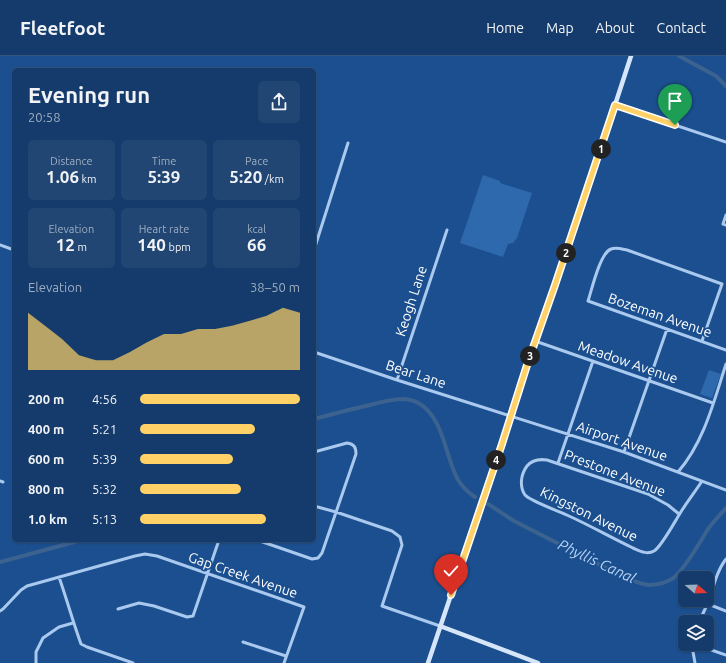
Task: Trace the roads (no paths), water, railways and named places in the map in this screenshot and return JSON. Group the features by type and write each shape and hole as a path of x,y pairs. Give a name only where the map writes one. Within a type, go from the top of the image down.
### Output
{"main road":[{"path":"428,663 631,56"},
{"path":"440,626 538,663"}],"street":[{"path":"615,105 726,142"},
{"path":"316,244 348,143"},
{"path":"725,224 726,215"},
{"name":"Keogh Lane","path":"397,380 447,230"},
{"path":"0,245 12,249"},
{"name":"Bozeman Avenue","path":"702,341 722,284 627,250 617,248 610,249 601,260 588,301 726,350"},
{"path":"624,452 667,329"},
{"name":"Meadow Avenue","path":"535,341 713,403"},
{"name":"Bear Lane","path":"316,353 511,416"},
{"path":"558,463 593,361"},
{"path":"678,472 694,450 703,433 726,364"},
{"name":"Airport Avenue","path":"511,416 624,452 726,490"},
{"path":"263,542 312,559 318,558 322,553 356,454 356,450 354,446 347,443 316,451"},
{"name":"Prestone Avenue","path":"522,489 521,481 524,470 528,464 541,459 558,463 648,494 668,505 679,514"},
{"path":"679,514 702,481"},
{"name":"Kingston Avenue","path":"522,489 526,496 643,552 650,553 656,551 679,514"},
{"path":"316,507 392,531 400,537 402,545 382,606 440,626"},
{"path":"118,609 139,603 154,606 187,617 192,616 218,542"},
{"name":"Gap Creek Avenue","path":"0,611 27,586 145,554 157,556 304,607 286,656"},
{"path":"714,584 721,566 726,560"},
{"path":"721,566 726,568"},
{"path":"59,577 73,624 82,644 86,647 133,663"},
{"path":"714,606 726,611"},
{"path":"35,663 36,652 42,638 59,627 73,624"},
{"path":"243,642 286,656 284,663"},
{"path":"693,651 695,663"},
{"path":"714,651 726,655"}],"waterway":[{"name":"Phyllis Canal","path":"679,56 716,76 726,86"},
{"name":"Phyllis Canal","path":"316,418 382,402 403,399 413,401 428,410 442,434 456,477 475,497"},
{"name":"Phyllis Canal","path":"488,504 514,521 622,576 638,583 648,585 663,583 672,579 681,570 708,529 726,508"},
{"name":"Phyllis Canal","path":"0,562 75,542"}]}
